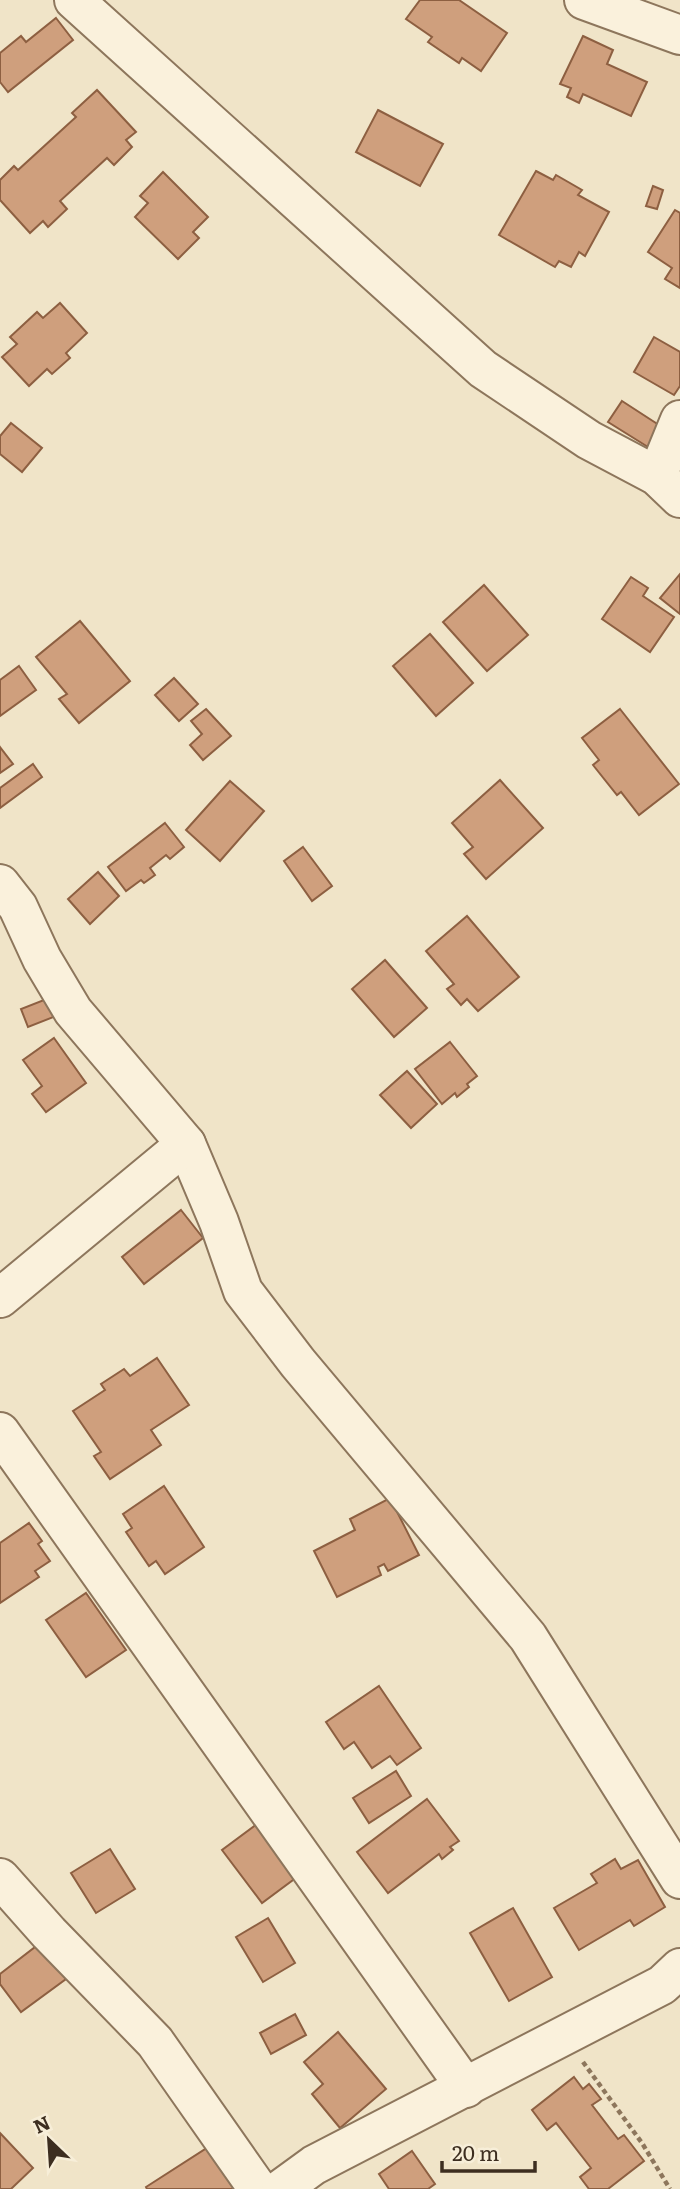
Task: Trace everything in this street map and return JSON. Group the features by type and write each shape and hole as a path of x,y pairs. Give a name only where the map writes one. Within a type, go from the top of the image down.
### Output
{"street":[{"path":"75,0 483,369 589,440 668,487 680,419"},
{"path":"584,0 680,35"},
{"path":"0,884 18,907 42,959 73,1011 186,1144 219,1222 243,1291 298,1363 528,1637 680,1879"},
{"path":"0,1298 186,1144"},
{"path":"0,1432 466,2088"},
{"path":"0,1878 49,1933 155,2042 258,2189"},
{"path":"281,2189 314,2165 662,1985 680,1968"}],"path":[{"path":"564,2036 642,2143 670,2189"}],"building":[{"path":"420,0 459,0 507,33 481,71 462,58 459,63 428,42 432,37 406,19"},
{"path":"56,18 73,40 8,92 0,82 0,53 21,36 26,42"},
{"path":"583,36 613,50 607,64 647,82 631,116 583,94 579,103 567,97 571,88 560,84"},
{"path":"97,90 136,132 126,140 132,147 114,165 107,158 60,201 67,209 48,227 43,221 30,233 0,200 0,180 14,166 18,170 76,117 72,113"},
{"path":"378,110 443,144 420,186 356,152"},
{"path":"536,171 553,180 556,175 582,190 578,195 609,212 585,256 579,252 571,267 559,261 555,267 499,235"},
{"path":"163,172 208,217 193,232 199,238 178,259 135,217 148,203 140,196"},
{"path":"653,186 663,190 657,209 646,206"},
{"path":"675,210 680,213 680,288 665,279 672,268 648,252"},
{"path":"60,303 87,333 66,353 70,358 52,374 47,369 29,386 2,357 17,344 10,337 37,312 43,318"},
{"path":"654,337 680,352 680,386 674,395 634,372"},
{"path":"622,401 662,427 648,447 608,422"},
{"path":"11,423 42,448 22,472 0,454 0,436"},
{"path":"680,574 680,614 660,598"},
{"path":"631,577 648,588 643,596 674,617 650,652 602,619"},
{"path":"484,585 528,635 487,671 443,622"},
{"path":"80,621 130,681 79,723 59,699 67,694 36,657"},
{"path":"430,634 473,683 436,716 393,666"},
{"path":"19,666 36,690 0,716 0,680"},
{"path":"174,678 198,704 179,721 155,695"},
{"path":"206,709 231,736 203,760 190,745 202,734 191,721"},
{"path":"620,709 679,784 639,815 621,792 617,795 593,765 599,760 582,738"},
{"path":"0,747 13,764 0,773"},
{"path":"33,764 42,777 0,808 0,788"},
{"path":"500,780 543,828 486,879 464,854 473,847 452,823"},
{"path":"230,781 264,811 220,861 186,830"},
{"path":"165,823 184,847 170,859 166,855 150,868 155,875 144,883 141,880 126,891 108,867"},
{"path":"303,847 332,886 312,901 284,861"},
{"path":"98,872 119,896 90,924 68,899"},
{"path":"467,916 519,977 478,1011 467,999 461,1005 447,989 454,984 426,951"},
{"path":"385,960 427,1008 394,1037 352,989"},
{"path":"49,998 56,1016 28,1027 21,1009"},
{"path":"54,1038 86,1083 46,1112 32,1094 42,1086 23,1060"},
{"path":"450,1042 477,1076 457,1097 455,1093 442,1104 415,1069"},
{"path":"407,1071 437,1104 411,1128 380,1095"},
{"path":"181,1210 203,1238 144,1284 122,1257"},
{"path":"157,1358 189,1405 151,1430 161,1445 110,1479 94,1456 101,1452 73,1411 105,1390 101,1384 124,1369 130,1376"},
{"path":"164,1486 204,1547 165,1574 156,1561 149,1566 126,1532 132,1528 123,1514"},
{"path":"390,1498 419,1555 388,1571 384,1564 378,1567 381,1575 337,1597 314,1551 355,1530 350,1519"},
{"path":"29,1523 42,1541 38,1544 50,1561 35,1571 39,1577 0,1603 0,1543"},
{"path":"86,1593 126,1650 86,1677 46,1620"},
{"path":"379,1686 421,1748 397,1765 390,1756 372,1768 354,1742 344,1749 326,1722"},
{"path":"396,1771 411,1796 369,1823 353,1798"},
{"path":"427,1799 459,1841 450,1847 453,1850 442,1859 439,1854 388,1893 357,1852"},
{"path":"257,1824 297,1877 262,1903 222,1850"},
{"path":"110,1849 135,1889 96,1913 71,1873"},
{"path":"615,1859 621,1869 638,1860 665,1907 634,1926 630,1920 579,1950 554,1908 597,1883 591,1874"},
{"path":"513,1908 552,1977 509,2001 470,1933"},
{"path":"268,1918 295,1963 263,1982 236,1937"},
{"path":"39,1944 66,1979 21,2012 0,1984 0,1974"},
{"path":"295,2014 306,2035 271,2054 260,2033"},
{"path":"338,2032 386,2089 340,2128 312,2094 323,2084 304,2062"},
{"path":"574,2077 583,2089 589,2084 601,2099 592,2105 618,2139 624,2135 644,2161 608,2189 589,2189 580,2177 591,2168 556,2123 547,2130 532,2110"},
{"path":"0,2133 33,2168 11,2189 0,2189"},
{"path":"210,2146 238,2189 147,2189 146,2187"},
{"path":"412,2151 435,2184 428,2189 389,2189 379,2174"}]}
